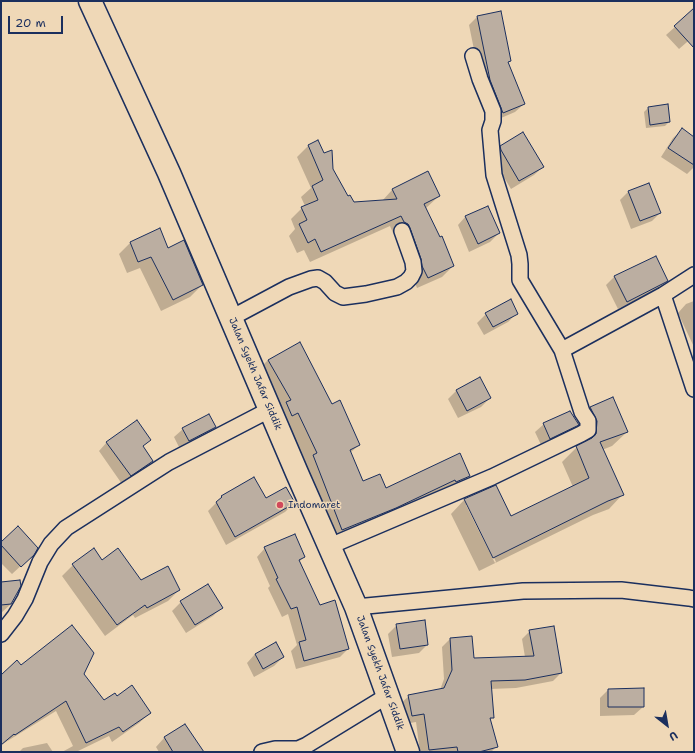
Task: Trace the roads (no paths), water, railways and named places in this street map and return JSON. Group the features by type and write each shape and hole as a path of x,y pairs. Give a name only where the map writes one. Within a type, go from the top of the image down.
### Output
{"main road":[{"name":"Jalan Syekh Jafar Siddik","path":"90,1 166,166 356,607 408,752"}],"street":[{"path":"330,546 492,477 588,430 588,421 582,412 562,350 520,280 519,255 494,175 490,130 493,121 493,111 480,79 473,56"},
{"path":"231,318 289,287 312,279 322,280 335,294 343,297 366,294 397,286 406,282 414,271 413,262 402,231"},
{"path":"562,350 663,295 694,274"},
{"path":"663,295 694,389"},
{"path":"1,634 15,616 25,599 40,562 51,544 66,528 169,462 270,409"},
{"path":"356,607 530,591 621,590 689,598 694,600"},
{"path":"262,752 275,749 298,749 307,745 387,696"}],"place":[{"name":"Indomaret","path":"280,505"}]}
